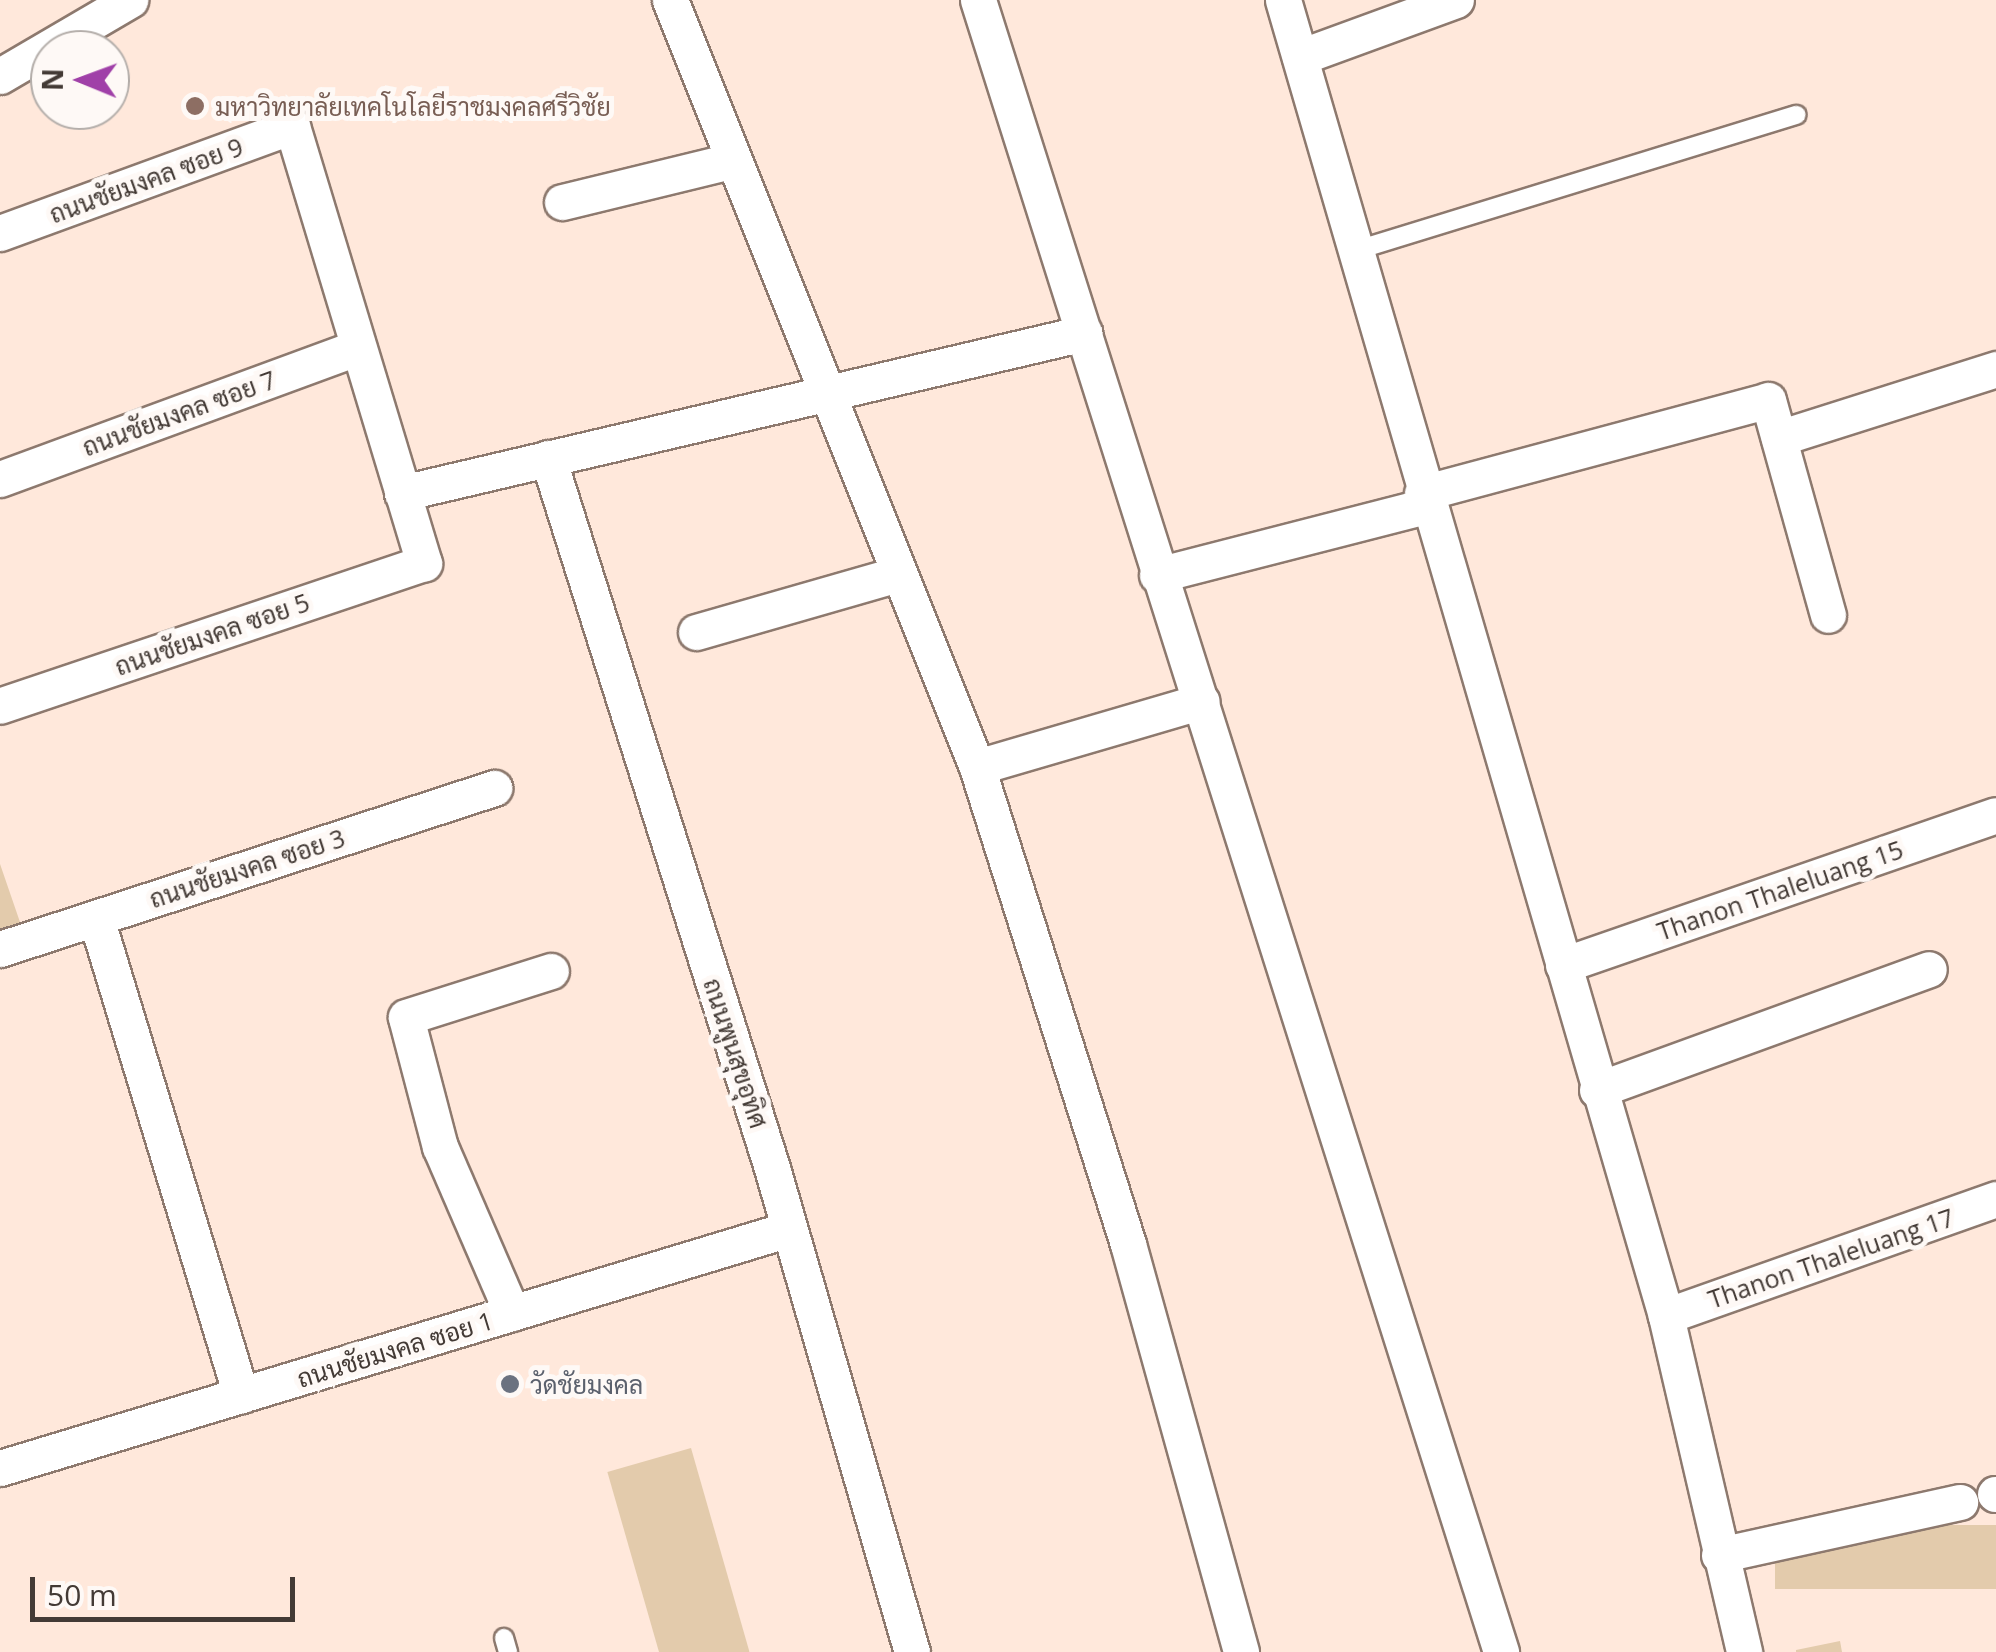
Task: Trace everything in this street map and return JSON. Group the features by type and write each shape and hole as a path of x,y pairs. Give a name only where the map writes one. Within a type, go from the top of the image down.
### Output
{"street":[{"path":"0,76 130,0"},
{"path":"670,0 730,161 977,767 1128,1244 1241,1652"},
{"path":"978,0 1501,1652"},
{"path":"1283,0 1424,500 1666,1316 1744,1652"},
{"path":"1300,58 1456,0"},
{"name":"ถนนชัยมงคล ซอย 9","path":"0,233 292,126 357,348"},
{"path":"562,202 730,161"},
{"path":"357,348 402,493 1084,333"},
{"name":"ถนนชัยมงคล ซอย 7","path":"0,478 357,348"},
{"path":"1779,438 1996,368"},
{"path":"1157,575 1768,400 1828,615"},
{"name":"ถนนพูนสุขอุทิศ","path":"548,458 789,1229 912,1652"},
{"name":"ถนนชัยมงคล ซอย 5","path":"0,706 424,562 402,493"},
{"path":"696,632 898,574"},
{"path":"977,767 1202,701"},
{"name":"ถนนชัยมงคล ซอย 3","path":"0,949 494,788"},
{"name":"Thanon Thaleluang 15","path":"1563,964 1996,815"},
{"path":"96,918 241,1395"},
{"path":"1597,1090 1928,969"},
{"path":"512,1313 440,1147 406,1017 551,971"},
{"name":"Thanon Thaleluang 17","path":"1666,1316 1996,1200"},
{"name":"ถนนชัยมงคล ซอย 1","path":"0,1468 789,1229"},
{"path":"1719,1556 1960,1502"}],"lane":[{"path":"1354,251 1797,115"}],"building":[{"path":"0,864 21,925 0,933"},
{"path":"691,1448 749,1652 659,1652 607,1472"},
{"path":"1775,1525 1996,1525 1996,1589 1775,1589"},
{"path":"1840,1641 1842,1652 1796,1652 1796,1650"}],"place":[{"name":"มหาวิทยาลัยเทคโนโลยีราชมงคลศรีวิชัย","path":"195,106"},
{"name":"วัดชัยมงคล","path":"510,1384"}]}
